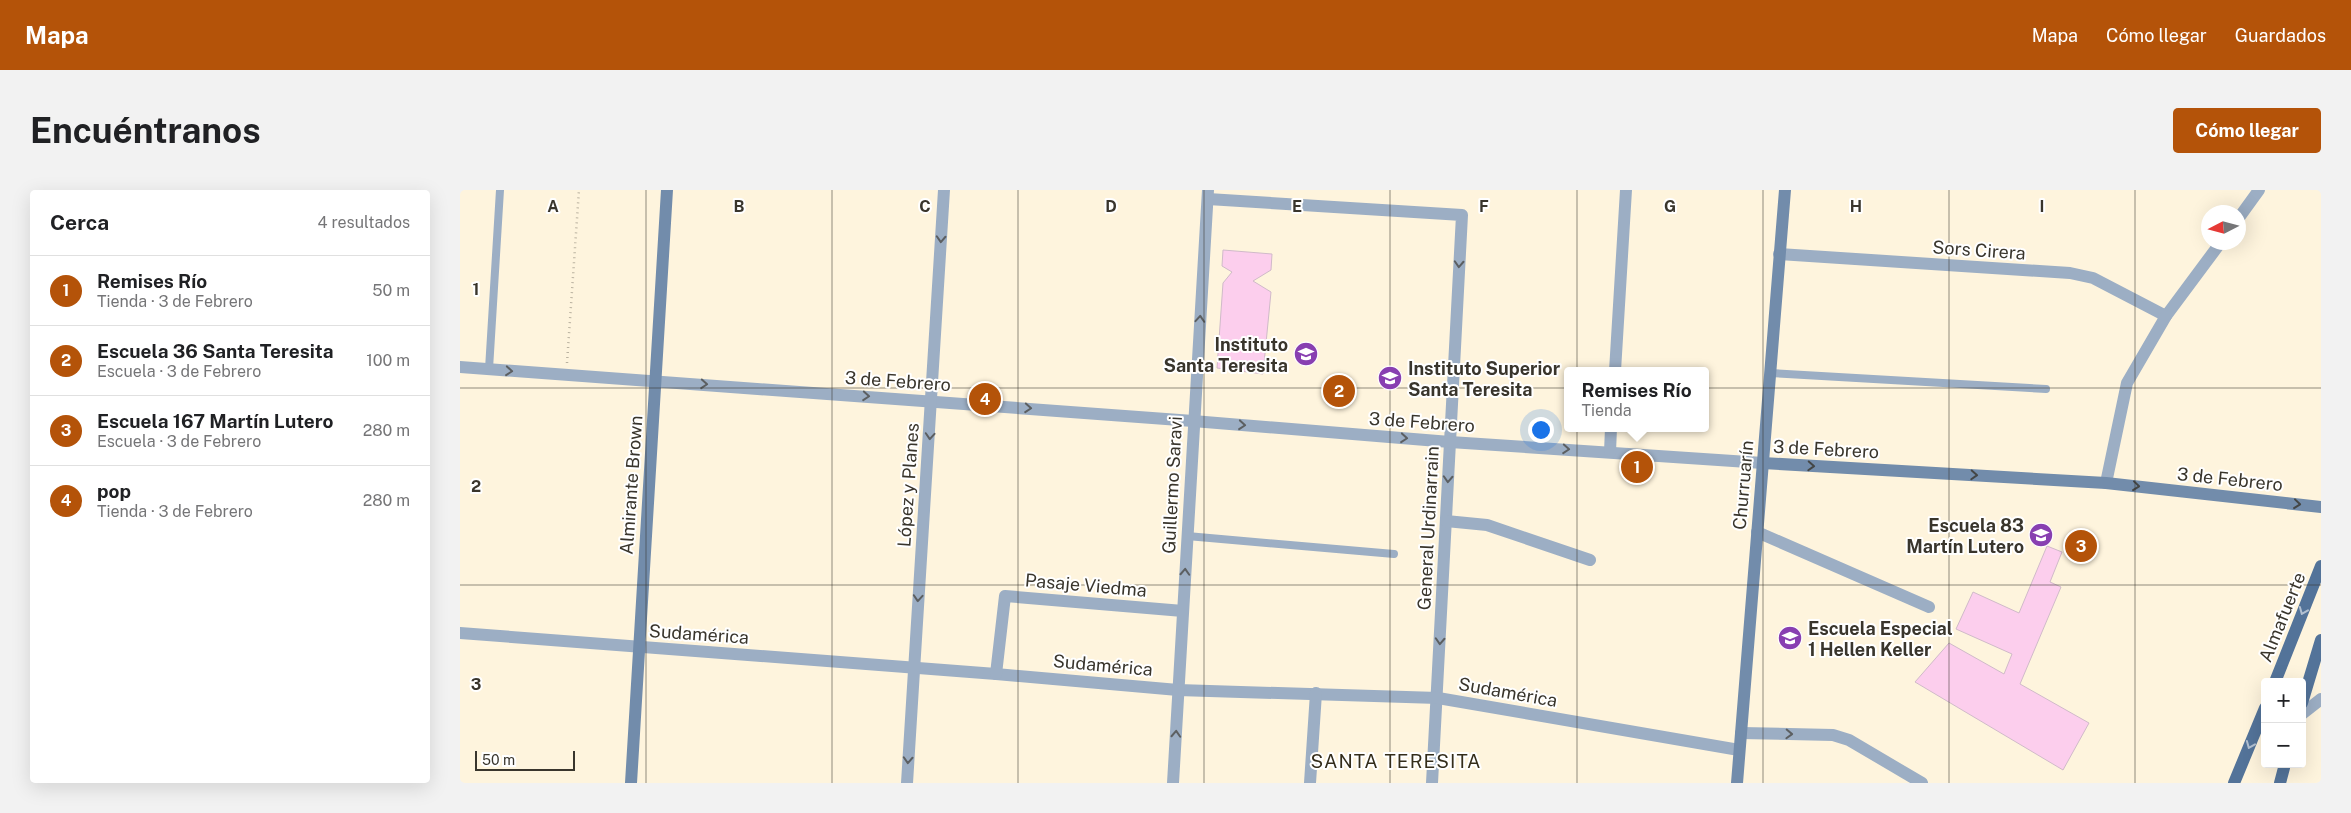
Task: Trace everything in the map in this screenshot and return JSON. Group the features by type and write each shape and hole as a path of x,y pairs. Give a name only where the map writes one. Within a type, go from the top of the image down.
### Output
{"main road":[{"name":"Almirante Brown","path":"631,783 667,190"},
{"name":"Churruarín","path":"1737,783 1784,190"},
{"name":"3 de Febrero","path":"1763,463 2106,483 2321,507"},
{"name":"Almafuerte","path":"2277,678 2321,566"},
{"path":"2306,690 2321,640"},
{"path":"2234,783 2261,718"},
{"path":"2280,783 2284,768"}],"street":[{"name":"López y Planes","path":"906,783 912,667 932,401 944,190"},
{"path":"1615,367 1626,190"},
{"path":"2246,205 2253,192"},
{"name":"General Urdinarrain","path":"1208,195 1462,215 1438,698 1432,783"},
{"name":"Guillermo Saravi","path":"1174,783 1193,420 1208,195"},
{"path":"2106,483 2127,383 2166,316 2215,250"},
{"name":"Sors Cirera","path":"1779,254 2070,274 2093,278 2166,316"},
{"name":"3 de Febrero","path":"460,367 1193,420 1450,442 1763,463"},
{"path":"1610,452 1611,432"},
{"path":"1446,521 1487,525 1590,560"},
{"path":"1757,532 1929,607"},
{"name":"Pasaje Viedma","path":"996,674 1005,596 1183,611"},
{"name":"Sudamérica","path":"460,634 912,667 1178,690 1438,698 1739,750"},
{"path":"1310,783 1316,693"},
{"path":"2306,711 2321,699"},
{"path":"1740,733 1833,735 1849,740 1922,783"}],"lane":[{"path":"490,369 500,190"},
{"path":"1770,373 2046,389"},
{"path":"1187,536 1394,554"}],"path":[{"path":"566,375 579,190"}],"building":[{"path":"1223,250 1272,254 1271,270 1253,281 1271,292 1263,374 1217,368 1223,283 1232,272 1222,266"},
{"path":"2047,546 2062,552 2050,582 2061,587 2020,684 2089,723 2063,770 1915,682 1949,643 2004,674 2012,654 1956,629 1973,592 2019,613"}],"place":[{"name":"Instituto Santa Teresita","path":"1306,354"},
{"name":"Instituto Superior Santa Teresita","path":"1390,378"},
{"name":"Escuela 36 Santa Teresita","path":"1339,391"},
{"name":"pop","path":"985,399"},
{"name":"Remises Río","path":"1637,467"},
{"name":"Escuela 83 Martín Lutero","path":"2041,535"},
{"name":"Escuela 167 Martín Lutero","path":"2081,546"},
{"name":"Escuela Especial 1 Hellen Keller","path":"1790,638"}],"district":[{"name":"SANTA TERESITA","path":"1396,761"}]}
